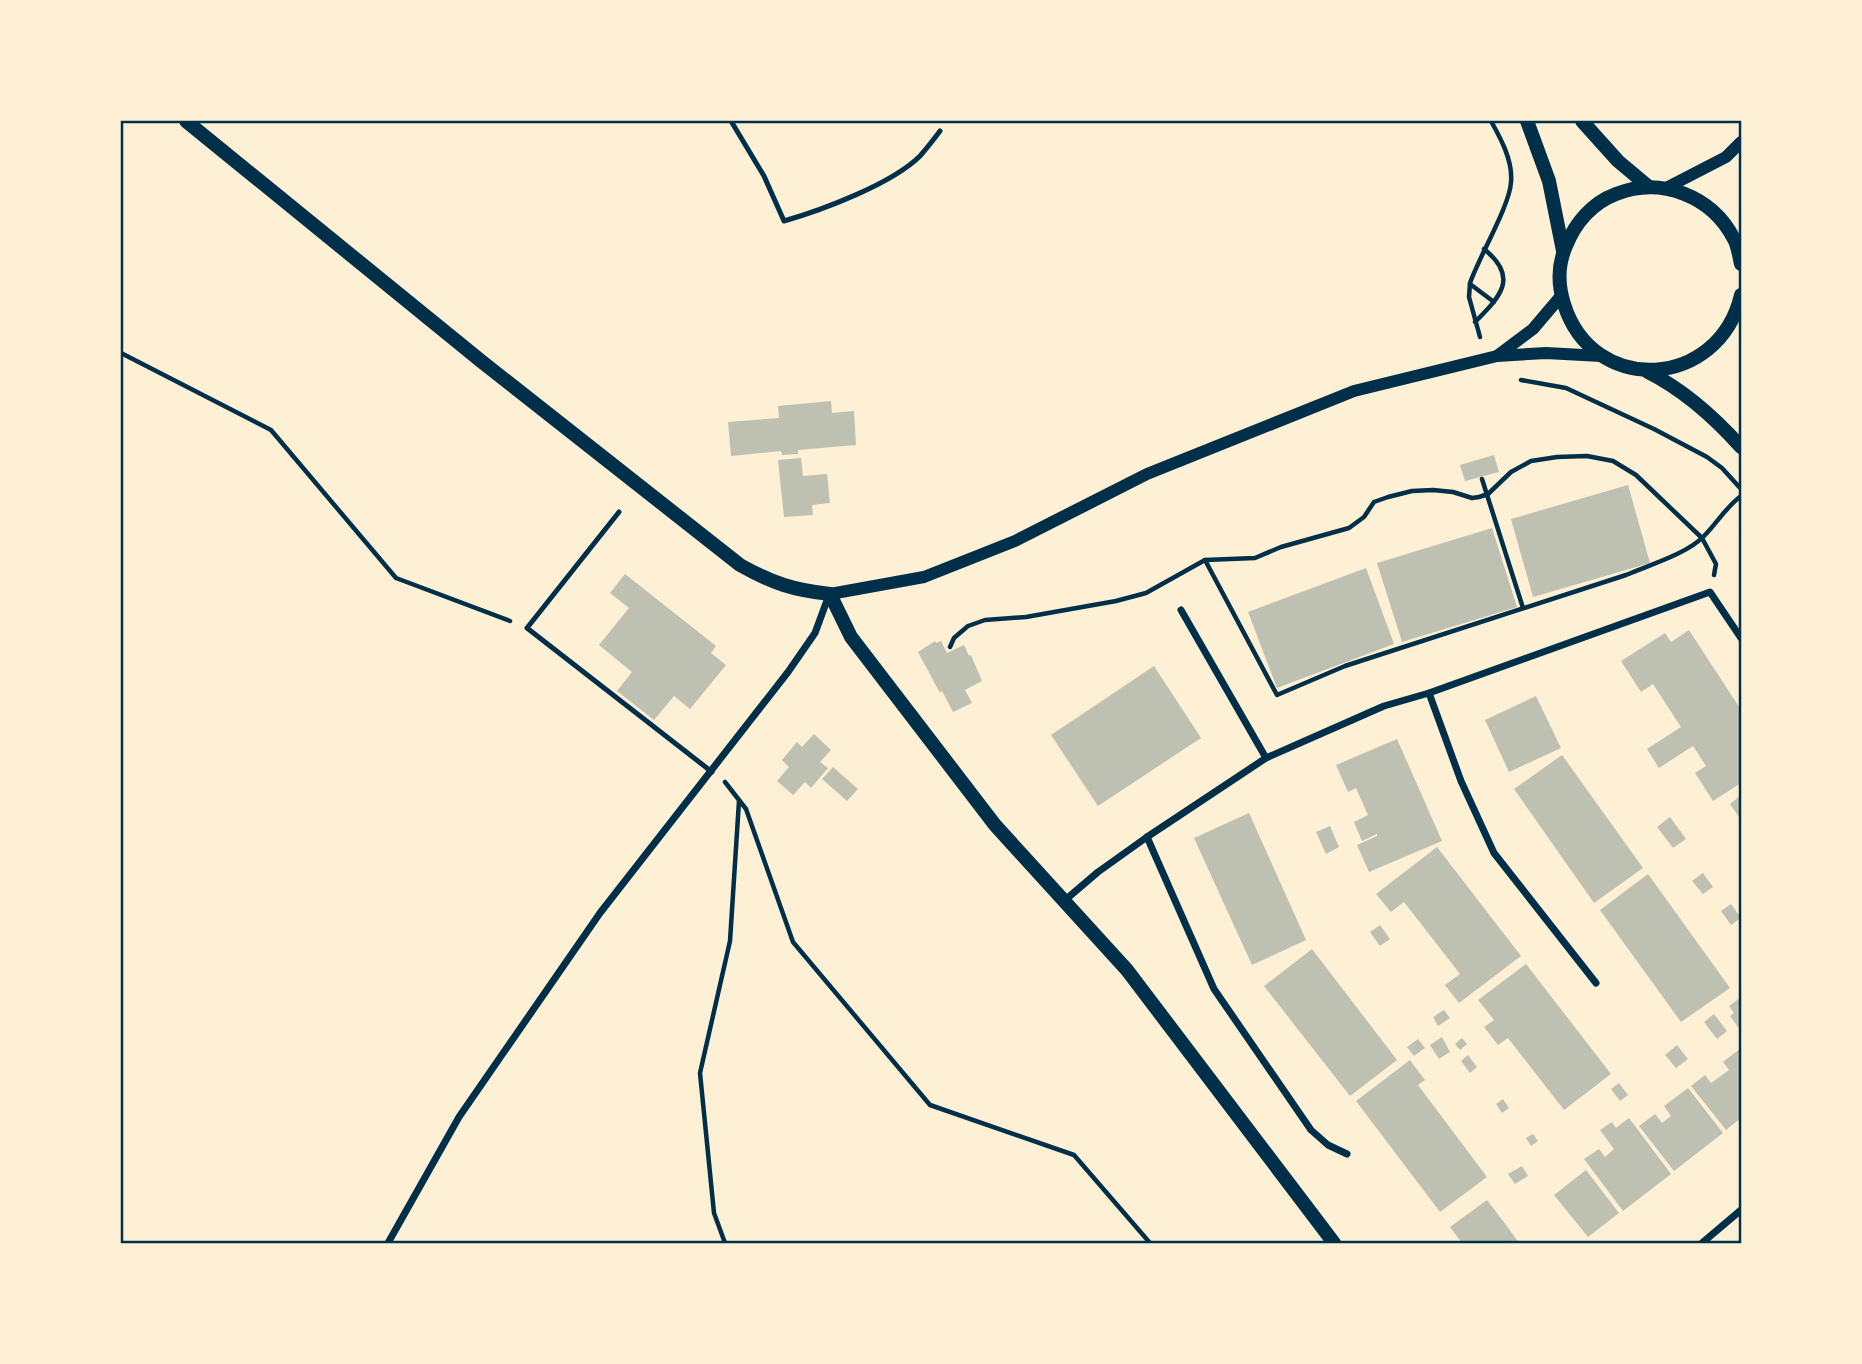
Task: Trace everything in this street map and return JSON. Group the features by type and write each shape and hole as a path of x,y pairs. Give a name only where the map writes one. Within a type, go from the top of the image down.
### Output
{"main road":[{"path":"186,121 513,387 740,565 772,583 799,591 830,594 854,641 995,825 1127,970 1334,1243"},
{"path":"1527,121 1549,181 1563,253"},
{"path":"1582,121 1618,161 1648,187"},
{"path":"1741,264 1735,241 1725,223 1710,208 1693,197 1666,188 1648,187 1614,195 1598,204 1577,225 1563,253 1559,275 1561,296 1568,318 1576,331 1601,356 1666,381 1714,418 1741,447"},
{"path":"1643,370 1680,366 1707,352 1724,335 1740,308"}],"street":[{"path":"1666,188 1726,157 1741,142"},
{"path":"1497,356 1533,329 1561,296"},
{"path":"388,1243 459,1116 600,913 712,772 815,634 830,594 924,577 1015,541 1147,474 1354,391 1497,356 1546,353 1601,356"},
{"path":"1063,901 1147,837 1266,758 1384,706 1429,693 1710,592 1741,639"},
{"path":"1181,610 1266,758"},
{"path":"1429,693 1461,782 1494,853 1597,984"},
{"path":"1147,837 1214,989 1311,1130 1328,1145 1347,1154"},
{"path":"1702,1243 1741,1210"}],"lane":[{"path":"731,121 764,176 784,221 825,209 890,176 918,158 940,131"},
{"path":"619,512 527,628 712,772"}],"path":[{"path":"1480,335 1469,297 1470,284 1507,199 1511,182 1506,151 1491,121"},
{"path":"1475,322 1494,302 1503,286 1502,267 1484,249"},
{"path":"1470,284 1494,302"},
{"path":"121,353 271,430 396,578 527,628"},
{"path":"1516,379 1566,388 1654,429 1707,457 1722,468 1741,489"},
{"path":"950,647 954,638 968,626 985,620 1026,617 1116,601 1146,593 1205,560 1255,558 1281,547 1349,528 1364,517 1374,502 1412,491 1453,492 1472,498 1488,494 1511,472 1531,461 1587,456 1613,461 1636,475 1702,538 1716,564 1710,592"},
{"path":"1482,479 1523,608"},
{"path":"1205,560 1277,695 1345,666 1626,575 1666,558 1702,538 1741,496"},
{"path":"712,772 727,784 746,809 793,942 930,1105 1074,1155 1150,1243"},
{"path":"725,1243 714,1213 700,1073 730,941 739,800"}],"building":[{"path":"831,401 832,413 854,411 856,445 798,450 798,454 782,455 781,451 731,456 728,422 779,418 778,406"},
{"path":"1494,455 1499,472 1465,481 1460,465"},
{"path":"801,458 803,476 827,474 830,503 812,505 813,515 784,517 778,460"},
{"path":"1628,485 1650,563 1533,597 1511,519"},
{"path":"1492,528 1517,607 1402,642 1377,563"},
{"path":"1366,568 1394,644 1277,688 1248,612"},
{"path":"625,574 716,646 711,653 726,665 690,709 674,696 654,720 617,691 632,672 599,645 629,608 610,593"},
{"path":"1689,630 1741,710 1741,783 1713,801 1695,773 1706,766 1693,746 1659,768 1647,749 1681,727 1653,684 1641,692 1621,661 1665,633 1671,642"},
{"path":"935,641 941,641 947,653 964,645 982,681 965,690 972,703 953,712 918,652"},
{"path":"1154,666 1201,738 1098,806 1051,735"},
{"path":"1536,696 1561,748 1509,772 1485,720"},
{"path":"814,734 831,750 820,762 828,768 811,788 805,782 793,795 777,781 789,767 782,760 797,742 802,747"},
{"path":"1397,739 1442,841 1369,872 1357,845 1377,834 1362,841 1354,822 1368,815 1356,788 1348,792 1336,765"},
{"path":"1562,755 1643,868 1594,903 1514,789"},
{"path":"833,767 858,789 847,801 822,779"},
{"path":"1741,795 1741,820 1730,804"},
{"path":"1249,813 1306,940 1252,965 1194,838"},
{"path":"1670,817 1686,839 1673,848 1657,827"},
{"path":"1330,826 1339,847 1326,854 1316,832"},
{"path":"1437,847 1521,956 1459,1003 1445,985 1460,974 1404,902 1391,912 1376,894"},
{"path":"1703,873 1713,887 1703,894 1692,881"},
{"path":"1648,874 1730,988 1681,1022 1600,910"},
{"path":"1731,904 1741,918 1731,925 1721,911"},
{"path":"1380,925 1390,939 1380,946 1370,932"},
{"path":"1312,949 1397,1060 1350,1096 1264,986"},
{"path":"1526,964 1611,1074 1564,1110 1508,1038 1498,1045 1484,1027 1494,1020 1478,1000"},
{"path":"1741,997 1741,1031 1730,1016 1734,1013 1729,1006"},
{"path":"1444,1010 1450,1018 1438,1026 1433,1017"},
{"path":"1714,1014 1727,1031 1717,1039 1704,1022"},
{"path":"1442,1037 1450,1052 1439,1059 1430,1045"},
{"path":"1462,1038 1467,1044 1460,1050 1455,1044"},
{"path":"1418,1039 1425,1048 1414,1056 1407,1047"},
{"path":"1677,1045 1688,1059 1676,1068 1665,1055"},
{"path":"1741,1048 1741,1118 1726,1130 1691,1086 1705,1075 1711,1083 1729,1070 1723,1062"},
{"path":"1468,1055 1477,1067 1470,1073 1461,1061"},
{"path":"1410,1060 1425,1080 1418,1085 1487,1177 1440,1212 1356,1101"},
{"path":"1619,1083 1628,1095 1620,1101 1611,1089"},
{"path":"1688,1088 1723,1133 1674,1171 1639,1126 1655,1114 1662,1123 1671,1116 1664,1106"},
{"path":"1503,1099 1509,1108 1502,1113 1496,1104"},
{"path":"1629,1118 1671,1174 1623,1211 1584,1159 1599,1149 1605,1157 1614,1149 1600,1130 1612,1122 1616,1128"},
{"path":"1533,1134 1538,1141 1531,1146 1526,1138"},
{"path":"1522,1166 1528,1176 1515,1184 1508,1174"},
{"path":"1586,1170 1619,1213 1588,1237 1554,1195"},
{"path":"1487,1200 1519,1243 1462,1243 1450,1227"}]}
